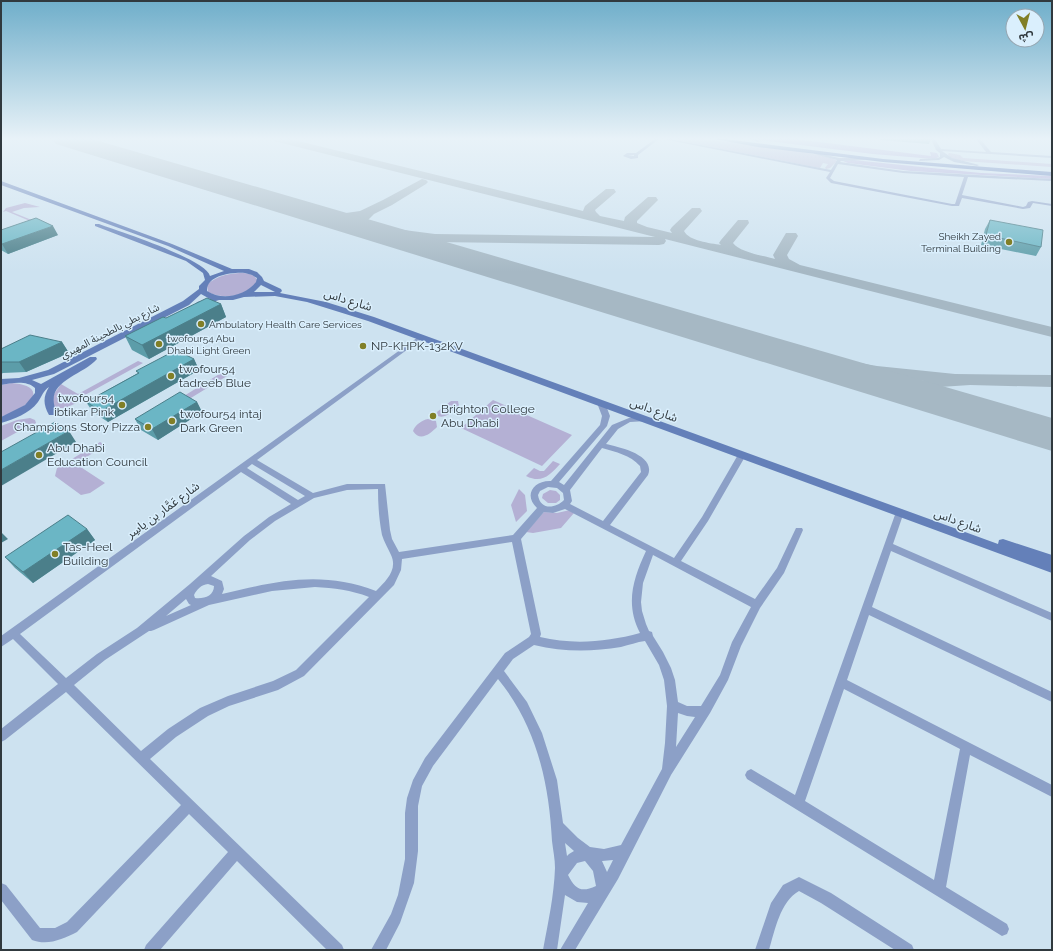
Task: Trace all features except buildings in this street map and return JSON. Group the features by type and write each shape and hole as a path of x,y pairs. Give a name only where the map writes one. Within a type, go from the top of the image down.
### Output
{"street":[{"path":"2,183 170,245 230,271"},
{"path":"840,183 952,205 957,204 964,183"},
{"path":"1,190 74,216 188,260 206,272 208,280 230,271"},
{"path":"960,196 1023,208 1028,207 1032,202 1052,205"},
{"name":"شارع داس","path":"230,271 251,272 259,276 260,282 277,291 332,304 374,317 1052,560"},
{"name":"شارع بطي بالطحينة المهيري","path":"1,382 22,380 51,372 186,303 202,290 204,284 208,280"},
{"path":"243,295 254,289 260,282"},
{"path":"202,290 207,296 219,298"},
{"name":"شارع داس","path":"219,298 270,293 299,298 355,314 1052,568"},
{"name":"شارع بطي بالطحينة المهيري","path":"39,390 53,380 188,309 219,298"},
{"name":"شارع عَمَّار بن ياسِر","path":"1,642 421,337"},
{"path":"52,413 47,403 48,396 52,389 66,376 93,359"},
{"path":"1,420 15,415 27,408 35,400 39,390 34,383 22,380"},
{"path":"553,484 603,426 606,416 601,403"},
{"path":"565,490 612,430 623,422 644,419"},
{"path":"603,426 612,430"},
{"path":"589,443 622,451 635,457 643,464 645,473 605,525"},
{"path":"676,562 705,519 742,455"},
{"path":"252,460 312,496"},
{"path":"241,468 298,504"},
{"path":"277,490 285,487 288,482"},
{"path":"553,484 559,485 565,490 568,496 565,505 556,509 551,510 542,508 536,504 534,500 535,492 542,486 553,484"},
{"path":"141,632 226,556 260,528 298,504 312,496 347,487 382,486 383,512 387,537 391,548 397,556 398,563 397,571 391,582 300,673 288,681 272,688 229,701 206,711 166,736 142,758"},
{"path":"565,505 757,605"},
{"path":"397,556 516,538 542,508"},
{"path":"798,804 900,512"},
{"path":"567,950 626,850 667,771 704,712 724,676 736,645 757,605 781,570 799,530"},
{"path":"378,950 395,920 406,887 411,860 413,798 418,780 429,762 509,656 533,640 536,634 516,538"},
{"path":"888,546 1052,617"},
{"path":"651,549 642,568 635,598 639,620 666,667 672,694 672,728 667,771"},
{"path":"1,736 101,657 141,632 207,602 217,595 219,591 217,574 226,556"},
{"path":"249,592 238,593 229,591 215,581 207,580 193,587 189,595 192,601 200,604 249,592 267,587 327,583 347,585 377,596"},
{"path":"866,609 1052,697"},
{"path":"13,633 337,950"},
{"path":"533,640 551,645 581,648 642,638 648,635"},
{"path":"498,671 514,690 531,719 549,775 558,826 561,874 556,922 550,950"},
{"path":"841,682 1052,791"},
{"path":"672,706 704,712"},
{"path":"939,890 966,746"},
{"path":"751,775 1002,929"},
{"path":"1,890 37,935 56,935 72,927 189,805"},
{"path":"558,826 571,841 595,860 600,868 603,890"},
{"path":"561,874 574,858 587,854 613,855 626,850"},
{"path":"151,950 237,851"},
{"path":"561,874 565,886 572,894 581,897 592,896 603,890"},
{"path":"762,950 776,908 788,890 799,884 826,898 907,950"}],"shaded area":[{"path":"25,203 40,207 24,208 12,212 39,223 37,224 6,211 3,212 6,208"},
{"path":"229,274 251,274 258,282 247,291 234,296 221,296 208,292 207,285 215,279"},
{"path":"138,361 143,363 76,400 79,402 65,408 54,408 52,397 61,384 78,394"},
{"path":"221,373 227,376 176,407 171,404"},
{"path":"12,383 23,385 32,389 33,396 22,408 1,417 1,385"},
{"path":"493,400 572,435 542,466 461,428"},
{"path":"451,401 458,401 459,406 444,416 438,416 437,412"},
{"path":"30,418 35,420 36,423 1,441 1,426 17,420"},
{"path":"428,419 436,421 437,427 425,436 419,436 413,431 415,427"},
{"path":"100,442 105,445 76,464 105,483 90,493 81,495 55,476 57,468"},
{"path":"553,461 560,464 549,475 541,479 526,476 534,468 544,471"},
{"path":"519,489 525,495 527,511 516,522 511,505"},
{"path":"550,490 556,491 560,495 560,500 556,503 548,503 542,498 543,494"},
{"path":"570,510 574,513 561,528 533,533 526,532 544,512 557,513"}],"taxiway":[{"path":"326,217 352,217 364,213 388,203 420,183"},
{"path":"456,183 1052,332"},
{"path":"595,217 590,214 589,209 610,192"},
{"path":"642,229 632,225 630,220 652,200"},
{"path":"687,240 680,236 677,230 696,211"},
{"path":"368,213 361,221 362,226 370,230 435,238 659,241"},
{"path":"740,253 730,249 726,243 743,223"},
{"path":"791,236 780,255 783,262 794,267"},
{"path":"759,347 825,362 877,371 952,379"},
{"path":"962,408 940,397 930,388 931,384 939,381 970,379 1052,381"}],"runway":[{"path":"213,183 1052,435"}],"place":[{"name":"Sheikh Zayed Terminal Building","path":"1009,242"},
{"name":"Ambulatory Health Care Services","path":"201,324"},
{"name":"twofour54 Abu Dhabi Light Green","path":"159,344"},
{"name":"NP-KHPK-132KV","path":"363,346"},
{"name":"twofour54 tadreeb Blue","path":"171,376"},
{"name":"twofour54 ibtikar Pink","path":"122,405"},
{"name":"Brighton College Abu Dhabi","path":"433,416"},
{"name":"twofour54 intaj Dark Green","path":"172,421"},
{"name":"Champions Story Pizza","path":"148,427"},
{"name":"Abu Dhabi Education Council","path":"39,455"},
{"name":"Tas-Heel Building","path":"55,554"}]}
